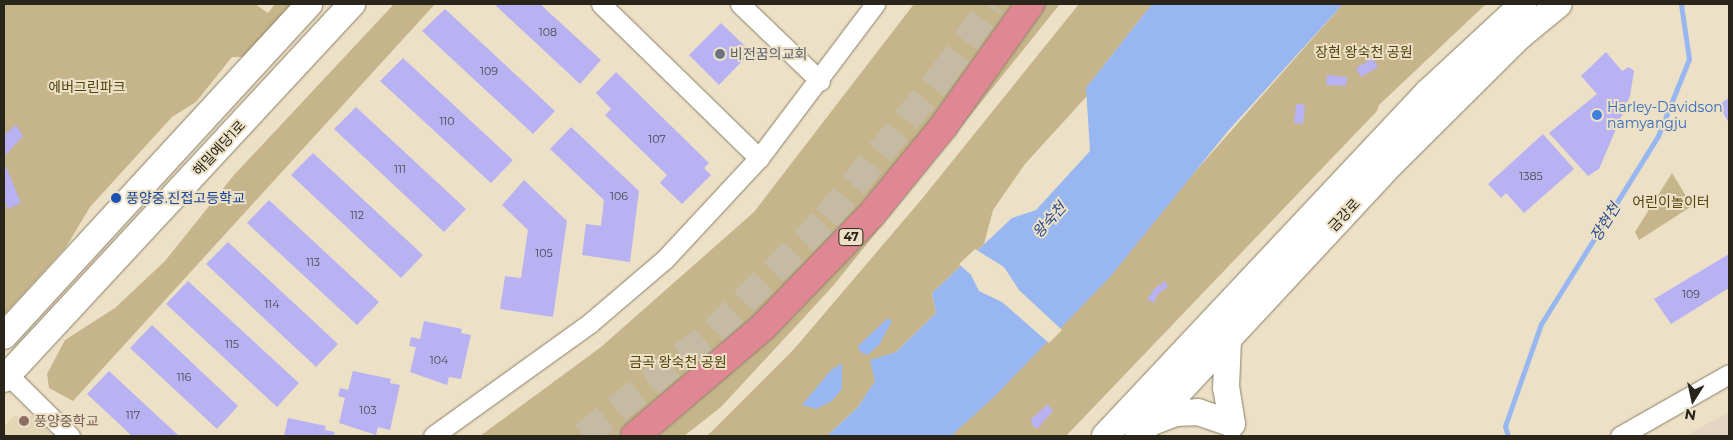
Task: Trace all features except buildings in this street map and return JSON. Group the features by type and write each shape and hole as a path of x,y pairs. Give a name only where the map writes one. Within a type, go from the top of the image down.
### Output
{"highway":[{"name":"47","path":"635,436 762,328 872,214 943,127 1030,4"}],"main road":[{"path":"4,336 308,4"},
{"name":"해밀예당1로","path":"5,375 352,4"},
{"name":"금강로","path":"1105,436 1427,93 1523,4"},
{"name":"금강로","path":"1145,430 1393,162 1520,36 1560,4"},
{"path":"1228,340 1226,388 1236,430"},
{"path":"1145,430 1175,413 1198,412 1236,430"}],"street":[{"path":"601,4 759,158"},
{"path":"740,4 820,81"},
{"path":"434,436 605,310 665,259 759,158 820,81 875,4"},
{"path":"1620,436 1729,374"},
{"path":"5,375 70,436"}],"shaded area":[{"path":"1729,412 1729,436 1685,436"},
{"name":"풍양중학교","path":"14,416 33,416 53,436 4,436 4,426"}],"green space":[{"name":"에버그린파크","path":"4,4 255,4 268,13 275,4 292,4 247,57 232,57 196,102 172,117 90,207 66,247 4,315"},
{"path":"394,4 435,4 73,401 49,388 47,374 65,340 115,308 165,261 234,175"},
{"name":"금곡 왕숙천 공원","path":"914,4 1060,4 833,286 721,407 684,436 480,436 601,347 754,212"},
{"path":"1079,4 1152,4 1086,88 1087,96 1025,164 993,210 984,244 932,293 936,313 896,352 871,360 875,381 858,407 827,436 707,436 795,348 921,200"},
{"name":"장현 왕숙천 공원","path":"1343,4 1486,4 1379,105 1377,111 1066,436 951,436 1030,359"},
{"name":"어린이놀이터","path":"1672,173 1692,206 1639,240 1635,232"}],"water":[{"name":"왕숙천","path":"1152,4 1343,4 1228,131 1110,277 995,396 951,436 827,436 858,407 875,381 870,360 896,352 936,313 932,293 1012,218 1036,210 1090,151 1086,88"},
{"path":"888,318 892,321 879,345 868,355 860,352 858,346"},
{"path":"842,363 842,389 832,401 816,409 802,405 831,370"}],"pier":[{"path":"975,249 1004,267 1019,290 1062,330 1049,343 1002,302 979,291 971,275 959,264"}],"waterway":[{"name":"장현천","path":"1508,436 1505,426 1541,324 1658,136 1689,59 1681,4"}],"tunnel":[{"path":"584,436 714,331 827,218 942,76 992,4"}],"place":[{"name":"비전꿈의교회","path":"720,54"},
{"name":"Harley-Davidson namyangju","path":"1597,115"},
{"name":"풍양중.진접고등학교","path":"116,198"},
{"name":"풍양중학교","path":"24,421"}]}
